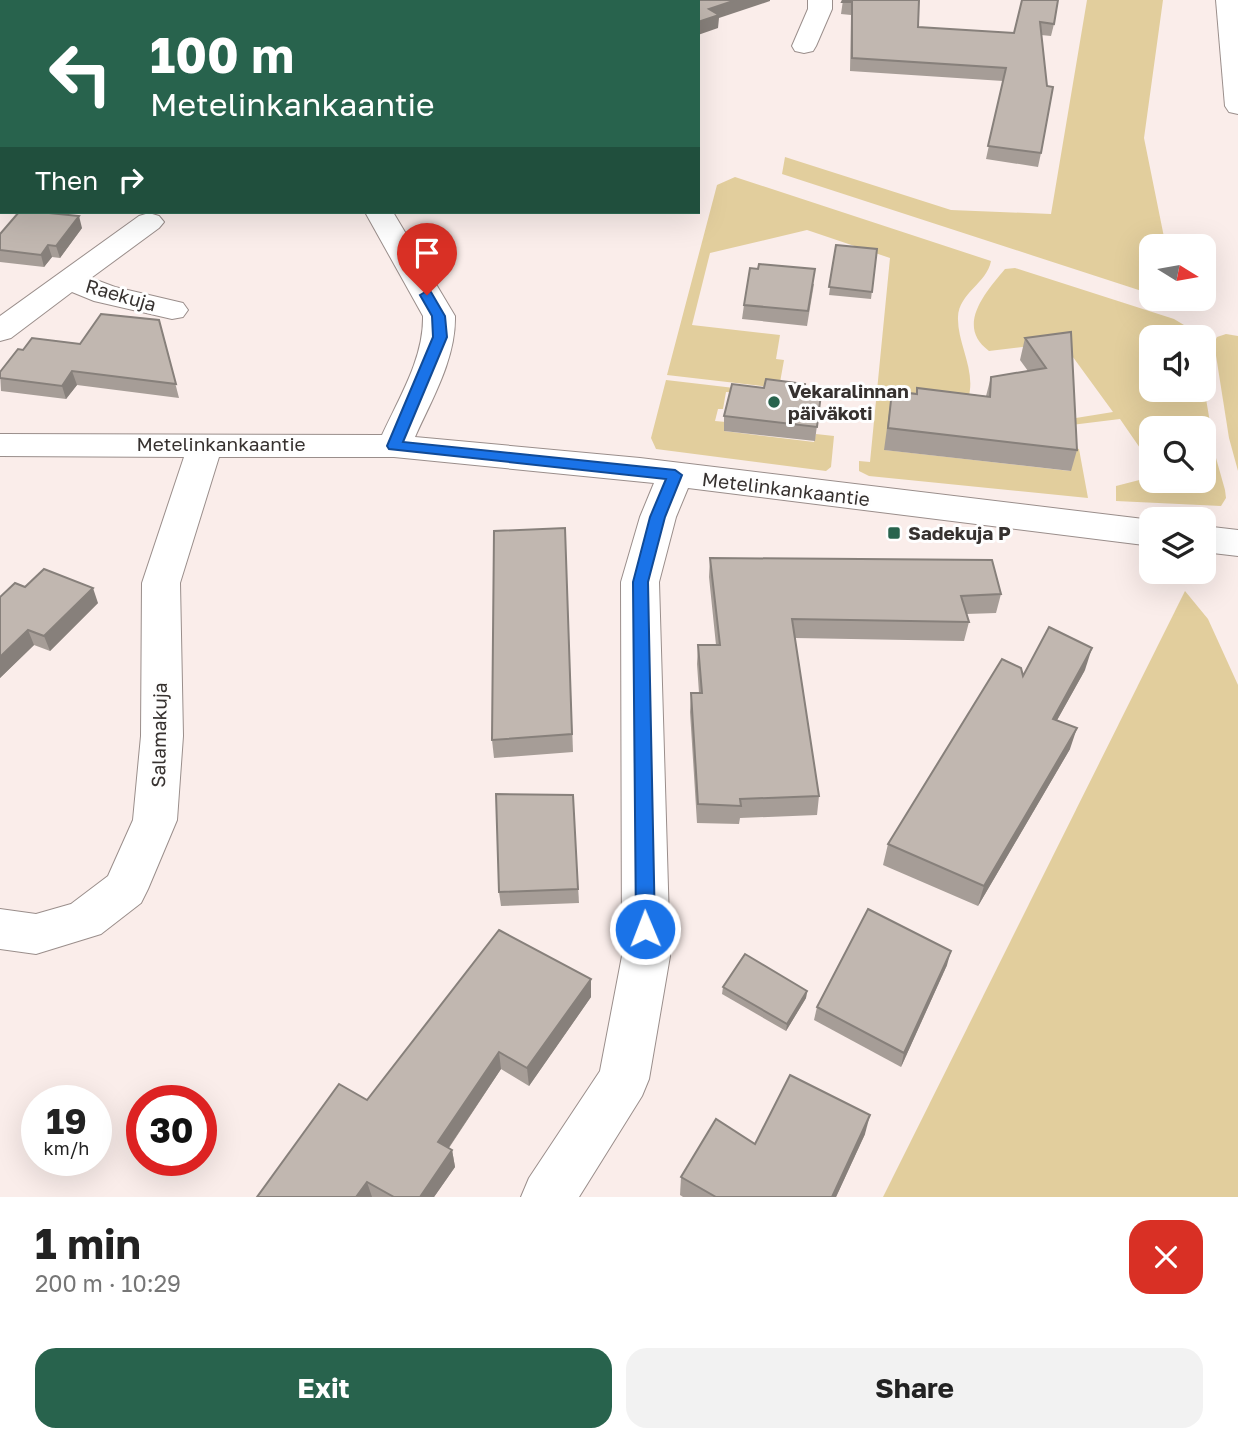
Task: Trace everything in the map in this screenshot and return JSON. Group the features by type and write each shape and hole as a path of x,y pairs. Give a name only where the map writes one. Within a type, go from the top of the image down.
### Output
{"street":[{"path":"804,46 820,9 820,0"},
{"path":"1228,0 1238,106"},
{"path":"380,214 439,316 441,326 437,345 394,446"},
{"name":"Raekuja","path":"0,331 149,222"},
{"name":"Raekuja","path":"69,279 106,294 173,310"},
{"name":"Salamakuja","path":"0,929 36,934 85,920 125,889 155,820 162,736 162,583 206,444"},
{"name":"Metelinkankaantie","path":"0,445 394,446 675,475 1139,531"},
{"path":"548,1197 624,1079 646,956 640,582 658,517 675,475"},
{"path":"1216,540 1238,543"}],"shaded area":[{"path":"1087,0 1163,0 1144,138 1163,234 1139,234 1139,290 782,174 785,157 951,210 1051,214"},
{"path":"735,177 991,261 984,276 963,301 958,317 960,337 969,368 968,399 885,450 1070,471 1070,447 1079,449 1088,498 869,476 859,471 859,461 870,462 890,258 807,230 710,253 692,325 780,335 776,359 784,360 779,388 667,375 717,185"},
{"path":"1015,268 1139,308 1139,312 1152,312 1174,319 1184,325 1139,325 1139,402 1207,402 1209,416 1139,416 1139,447 1120,419 1055,427 1051,422 1113,412 1070,353 1039,345 989,351 979,341 974,331 977,309 1005,269"},
{"path":"1226,334 1238,336 1238,471 1229,438 1216,356 1217,337"},
{"path":"666,380 785,394 726,392 723,409 718,409 715,421 726,422 724,431 814,442 816,434 834,436 831,467 826,471 656,449 651,438"},
{"path":"1216,458 1226,498 1221,506 1116,501 1116,486 1139,480 1139,493 1216,493"},
{"path":"1185,591 1208,619 1238,685 1238,1197 883,1197"}],"building":[{"path":"700,0 736,0 709,9 719,15 700,21"},
{"path":"919,0 918,27 1014,33 1022,0 1058,0 1054,24 1040,22 1047,86 1053,87 1041,153 988,146 1006,68 852,58 852,2 842,2"},
{"path":"17,214 79,216 56,246 48,245 41,255 0,250 0,234"},
{"path":"836,245 877,249 872,292 829,287"},
{"path":"759,264 815,269 808,311 744,305 750,268 758,269"},
{"path":"101,314 159,320 176,384 72,371 62,386 0,378 0,372 18,349 23,350 32,338 80,344"},
{"path":"1071,332 1077,450 888,428 892,391 917,394 917,388 990,397 991,377 1046,368 1025,338"},
{"path":"766,379 805,384 804,392 821,394 817,427 724,416 732,384 764,388"},
{"path":"565,528 572,734 492,740 494,531"},
{"path":"710,558 992,560 1001,594 961,596 969,622 792,619 819,796 740,799 741,806 698,804 691,693 702,693 698,645 720,645"},
{"path":"44,569 93,588 44,636 28,630 0,657 0,597 15,583 25,587"},
{"path":"1049,627 1092,648 1053,719 1077,728 984,886 888,844 1002,659 1021,668 1023,676"},
{"path":"496,794 573,795 578,889 499,892"},
{"path":"868,909 951,951 904,1053 817,1007"},
{"path":"499,930 591,979 527,1068 499,1052 438,1142 452,1150 420,1197 394,1197 367,1182 356,1197 257,1197 339,1084 367,1100"},
{"path":"745,954 807,991 787,1024 723,987"},
{"path":"790,1075 870,1115 832,1197 716,1197 681,1177 716,1119 755,1144"}],"place":[{"name":"Vekaralinnan päiväkoti","path":"774,402"},
{"name":"Sadekuja P","path":"894,533"}],"route":[{"path":"427,295 439,316 440,337 394,446 675,475 658,517 640,582 645,929"}]}
